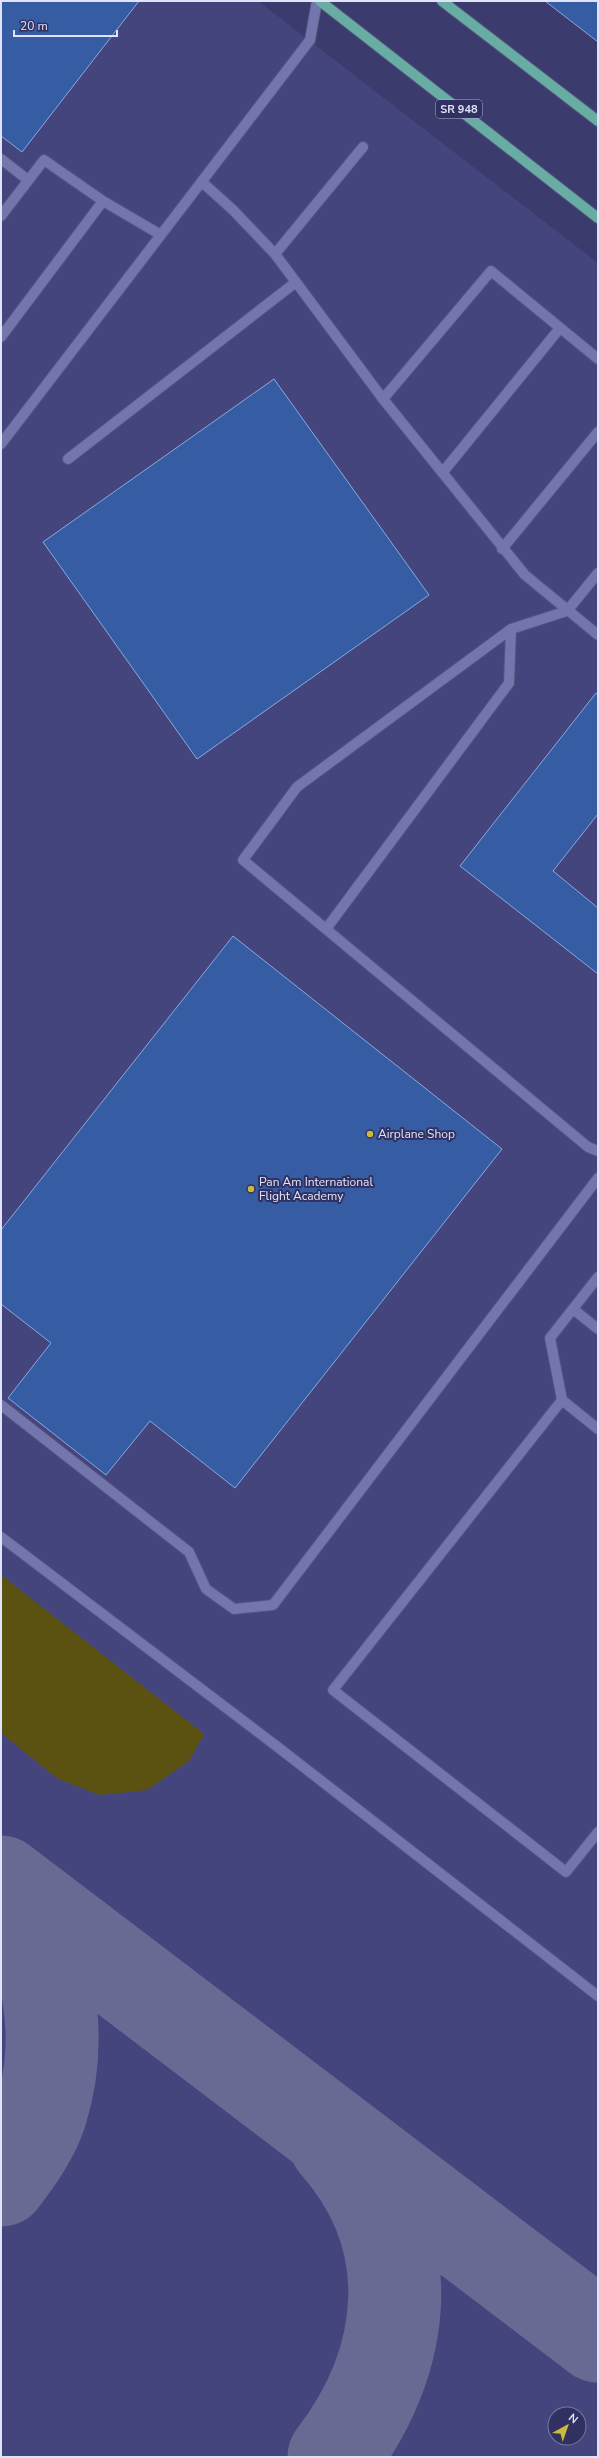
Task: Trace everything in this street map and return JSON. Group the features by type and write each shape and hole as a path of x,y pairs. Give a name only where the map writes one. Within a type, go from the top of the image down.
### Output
{"main road":[{"name":"SR 948","path":"319,1 598,218"},
{"path":"442,1 598,121"}],"lane":[{"path":"1,444 310,40 319,1"},
{"path":"276,254 362,147"},
{"path":"1,159 28,180"},
{"path":"1,216 44,160 103,201 161,235"},
{"path":"202,182 233,210 276,254 384,399 524,575 598,635"},
{"path":"1,337 103,201"},
{"path":"384,399 491,271 598,359"},
{"path":"68,459 296,282"},
{"path":"443,472 560,328"},
{"path":"502,549 598,432"},
{"path":"598,573 567,611 511,629 297,787 243,860 588,1147 598,1151"},
{"path":"326,929 509,683 511,629"},
{"path":"1,1405 189,1552 206,1589 234,1609 273,1605 598,1178"},
{"path":"598,1277 550,1338 562,1400 598,1429"},
{"path":"573,1309 598,1329"},
{"path":"562,1400 333,1690 566,1872 598,1832"},
{"path":"1,1537 279,1748 598,1996"}],"shaded area":[{"path":"1,1 258,1 598,263 598,2457 1,2457"},
{"path":"1,1575 204,1734 189,1761 147,1790 100,1795 58,1779 1,1733"}],"building":[{"path":"1,1 139,1 22,152 1,136"},
{"path":"545,1 598,1 598,42"},
{"path":"274,379 429,595 197,759 43,542"},
{"path":"596,693 598,694 598,814 553,871 598,908 598,974 460,866"},
{"name":"Pan Am International Flight Academy","path":"233,936 502,1149 235,1488 150,1421 106,1475 8,1398 51,1343 1,1304 1,1230"}],"taxiway":[{"path":"1,1882 598,2336"},
{"path":"1,1887 18,1911 32,1937 42,1965 52,2024 48,2084 41,2112 29,2139 19,2156 1,2180"},
{"path":"334,2457 359,2420 377,2381 390,2341 395,2300 392,2260 382,2220 363,2181 336,2144"}],"place":[{"name":"Airplane Shop","path":"370,1134"},
{"name":"Pan Am International Flight Academy","path":"251,1189"}]}
